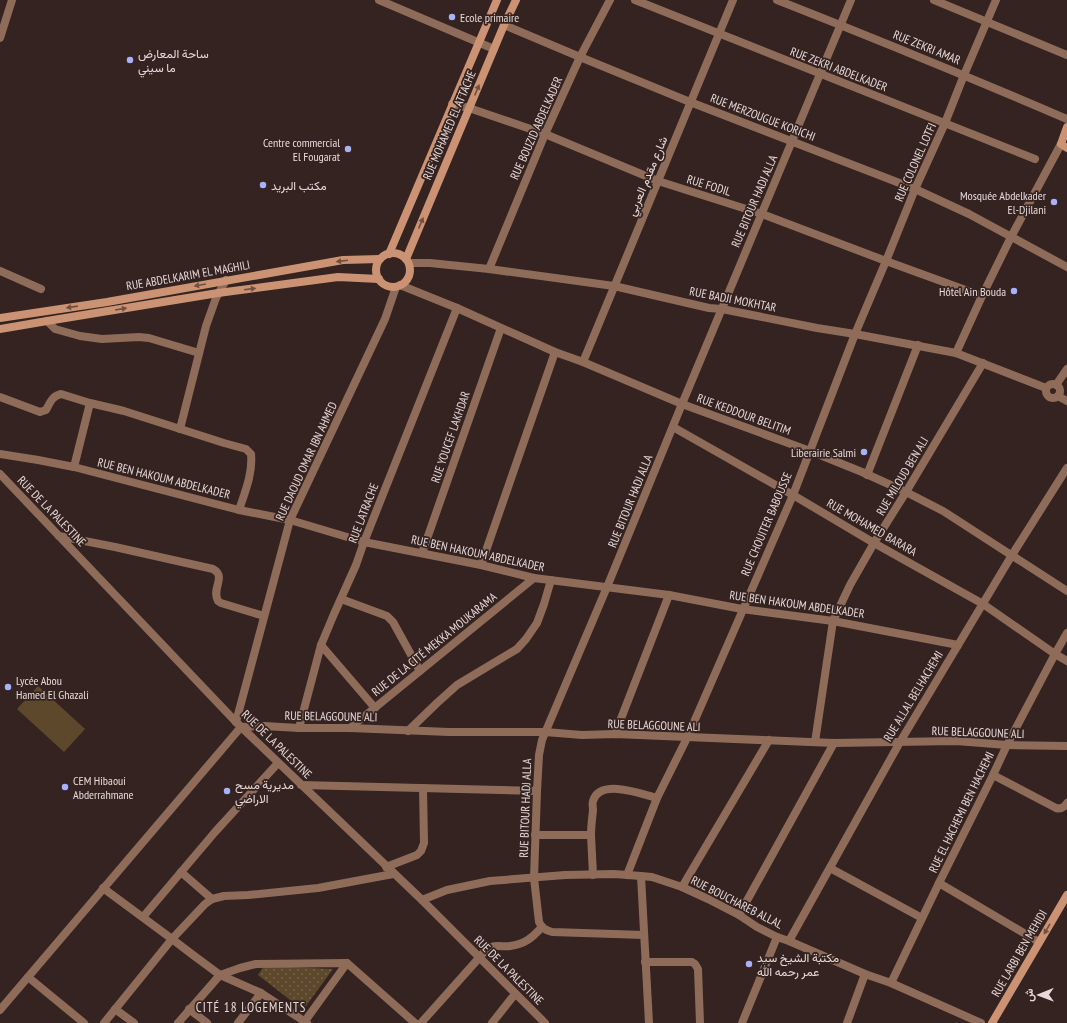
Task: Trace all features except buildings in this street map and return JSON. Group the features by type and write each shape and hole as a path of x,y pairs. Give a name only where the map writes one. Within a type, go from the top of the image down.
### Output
{"street":[{"path":"0,38 12,0"},
{"path":"378,0 494,49"},
{"name":"RUE MOHAMED EL ATTACHE","path":"389,254 497,0"},
{"name":"RUE MOHAMED EL ATTACHE","path":"407,261 469,108 516,0"},
{"name":"RUE BOUZID ABDELKADER","path":"489,269 545,134 580,57 610,0"},
{"name":"RUE ZEKRI ABDELKADER","path":"635,0 1035,159"},
{"name":"شارع مقدم العربي","path":"583,362 733,0"},
{"name":"RUE ZEKRI AMAR","path":"777,0 964,75 1067,119"},
{"name":"RUE BITOUR HADJ ALLA","path":"542,927 539,922 534,878 539,754 542,740 607,588 682,404 851,0"},
{"path":"934,0 1067,55"},
{"name":"RUE COLONEL LOTFI","path":"855,334 915,188 945,123 996,0"},
{"name":"RUE MERZOUGUE KORICHI","path":"504,25 690,102 915,188 968,214 1067,267"},
{"name":"RUE FODIL","path":"452,104 469,108 545,134 658,181 762,214 982,296"},
{"path":"956,354 1011,237 1064,146 1067,127"},
{"path":"389,254 398,254 407,261 410,268 408,279 398,286 386,285 382,283 377,274 380,259 389,254"},
{"name":"RUE ABDELKARIM EL MAGHILI","path":"0,318 107,302 343,260 380,259"},
{"name":"RUE BADJI MOKHTAR","path":"407,261 489,269 614,286 709,308 722,309 817,328 918,345 956,354 983,363 1046,388"},
{"path":"0,271 41,290"},
{"path":"0,329 218,293 338,278 379,279"},
{"path":"180,429 206,326 218,293 226,280"},
{"name":"RUE KEDDOUR BELITIM","path":"398,286 457,308 555,352 583,362 682,404 810,451 906,492 943,510 1067,591"},
{"name":"RUE DAOUD OMAR IBN AHMED","path":"239,724 264,616 290,520 385,320 398,286"},
{"name":"RUE LATRACHE","path":"299,728 321,645 356,565 457,308"},
{"path":"46,321 55,329 80,336 102,339 139,337 149,338 199,353"},
{"name":"RUE YOUCEF LAKHDAR","path":"422,554 501,328"},
{"name":"RUE CHOUITER BABOUSSE","path":"627,875 657,798 686,738 793,495 855,334"},
{"path":"867,475 918,345"},
{"path":"481,566 555,352"},
{"name":"RUE MILOUD BEN ALI","path":"815,742 833,620 850,585 874,543 983,363"},
{"path":"1056,385 1067,369"},
{"path":"1056,385 1052,384 1046,388 1046,393 1050,398 1058,396 1067,401"},
{"path":"1056,385 1059,389 1058,396"},
{"path":"0,397 40,412 46,410 53,397 61,394 246,449 251,454 251,471 239,510"},
{"path":"74,468 90,403"},
{"name":"RUE MOHAMED BARARA","path":"673,427 983,604 1067,661"},
{"name":"RUE BEN HAKOUM ABDELKADER","path":"0,454 74,468 239,510 290,520 364,542 534,578 669,595 742,609 833,620 958,645"},
{"name":"RUE ALLAL BELHACHEMI","path":"789,941 900,742 1012,555 1067,468"},
{"name":"RUE DE LA PALESTINE","path":"1,478 59,536 239,724 393,874 422,900 545,1023"},
{"path":"59,536 123,548 212,569 219,574 216,593 218,601 264,616"},
{"name":"RUE DE LA CITÉ MEKKA MOUKARAMA","path":"350,728 534,578"},
{"path":"408,731 457,686 517,648 526,639 536,623 544,604 551,580"},
{"path":"615,734 669,595"},
{"path":"341,599 387,616 393,622 420,671"},
{"name":"RUE EL HACHEMI BEN HACHEMI","path":"891,983 1007,745 1067,633"},
{"path":"321,645 375,708"},
{"path":"0,1010 239,724"},
{"name":"RUE BELAGGOUNE ALI","path":"239,724 299,728 350,728 449,732 545,732 582,735 615,734 834,743 956,741 1007,745 1067,746"},
{"path":"682,887 769,740"},
{"path":"739,915 834,743"},
{"path":"143,917 215,832 278,763"},
{"path":"993,775 1056,808 1062,808 1067,803"},
{"path":"301,785 537,791"},
{"path":"386,866 417,855 421,851 424,843 423,788"},
{"path":"593,875 591,835 593,800 598,794 606,789 630,790 657,798"},
{"path":"535,835 591,835"},
{"path":"830,868 922,918"},
{"path":"181,872 212,899"},
{"path":"104,1023 172,939 204,904 212,899 224,896 248,896 318,888 393,874"},
{"name":"RUE BOUCHAREB ALLAL","path":"422,900 447,890 490,881 565,875 627,875 652,877 682,887 708,899 777,937 865,974 891,983 981,1023"},
{"path":"641,876 648,1023"},
{"path":"939,883 1039,942"},
{"path":"103,888 220,975 261,993 306,1022 347,963"},
{"name":"RUE LARBI BEN MEHIDI","path":"992,1023 1067,895"},
{"path":"421,1023 479,958 491,947 511,946 524,943 532,938 542,927 547,931 552,932 644,935"},
{"path":"742,1023 777,937"},
{"path":"645,962 692,962 697,966 700,1023"},
{"path":"178,1023 220,975 256,964 347,963 415,1023"},
{"path":"847,1023 865,974"},
{"path":"28,977 82,1022"},
{"path":"238,1023 261,993"},
{"path":"492,1023 515,994"},
{"path":"115,1009 134,1023"},
{"path":"189,1009 207,1023"}],"shaded area":[{"path":"38,686 85,729 64,752 17,709"},
{"path":"264,966 333,969 303,1010 258,975"}],"place":[{"name":"Ecole primaire","path":"452,17"},
{"name":"ساحة المعارض ما سيني","path":"130,60"},
{"name":"Centre commercial El Fougarat","path":"348,149"},
{"name":"مكتب البريد","path":"263,185"},
{"name":"Mosquée Abdelkader El-Djilani","path":"1054,202"},
{"name":"Hôtel Ain Bouda","path":"1014,291"},
{"name":"Liberairie Salmi","path":"864,452"},
{"name":"Lycée Abou Hamed El Ghazali","path":"8,687"},
{"name":"CEM Hibaoui Abderrahmane","path":"65,787"},
{"name":"مديرية مسح الاراضي","path":"227,791"},
{"name":"مكتبة الشيخ سيد عمر رحمه الله","path":"749,964"}],"district":[{"name":"CITÉ 18 LOGEMENTS","path":"251,1007"}]}
